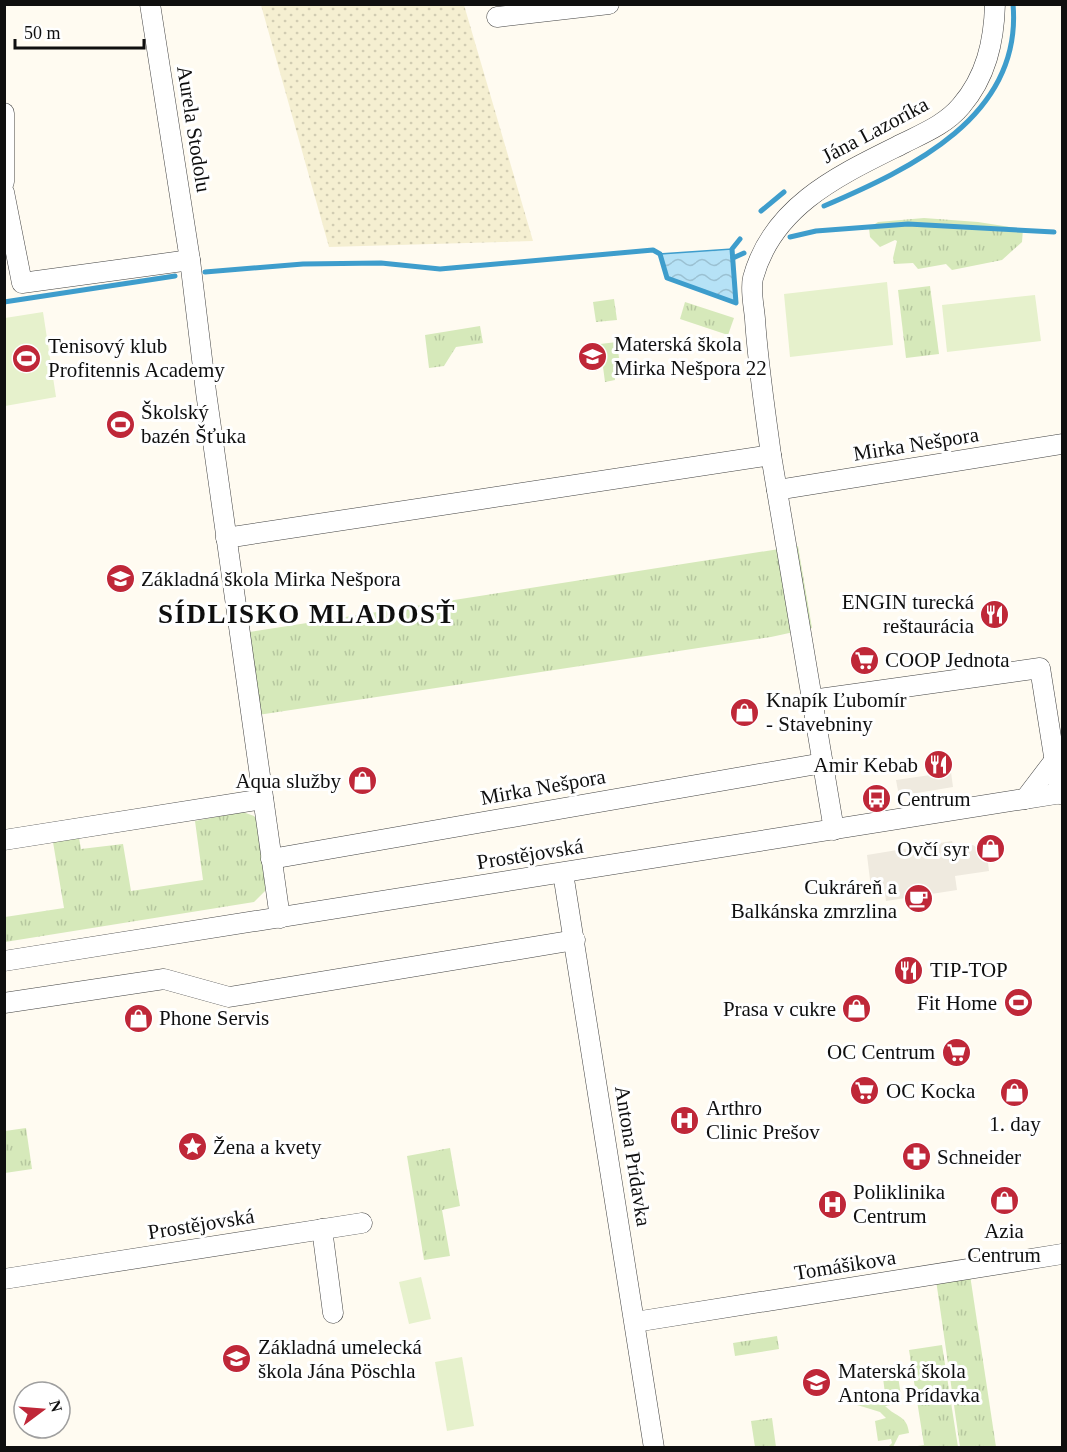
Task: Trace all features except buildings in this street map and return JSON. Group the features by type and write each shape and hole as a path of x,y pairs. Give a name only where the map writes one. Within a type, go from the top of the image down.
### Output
{"street":[{"name":"Aurela Stodolu","path":"150,4 190,260"},
{"path":"497,16 609,4"},
{"name":"Jána Lazoríka","path":"771,455 758,359 752,285 761,257 784,220 799,202 837,177 939,125 961,106 980,77 993,43 995,4"},
{"path":"4,113 4,182"},
{"path":"4,192 22,283 190,260 226,538 280,918"},
{"name":"Mirka Nešpora","path":"777,490 1062,444"},
{"path":"226,538 771,455 834,830"},
{"path":"812,700 1040,668 1056,724 1054,761 1061,794"},
{"path":"1025,799 1054,761"},
{"name":"Mirka Nešpora","path":"271,859 823,763"},
{"name":"Prostějovská","path":"4,961 1061,794"},
{"path":"4,840 263,799"},
{"name":"Antona Prídavka","path":"563,873 654,1448"},
{"path":"4,1004 164,979 229,997 575,940"},
{"name":"Prostějovská","path":"4,1279 362,1223"},
{"path":"322,1229 333,1313"},
{"name":"Tomášikova","path":"635,1322 1062,1254"}],"shaded area":[{"path":"261,5 464,5 533,241 329,247"},
{"path":"951,772 953,787 899,796 896,780"},
{"path":"952,841 954,848 973,845 987,855 989,871 955,876 957,890 886,901 884,886 871,888 867,855"}],"green space":[{"path":"924,218 978,222 1023,229 1022,242 1002,260 952,270 946,264 918,269 913,263 894,264 897,241 880,247 870,237 869,228 878,222"},
{"path":"887,282 893,345 790,357 784,294"},
{"path":"930,286 939,354 906,358 898,290"},
{"path":"1035,295 1041,341 947,352 942,305"},
{"path":"614,299 617,320 596,322 593,302"},
{"path":"685,302 734,318 728,335 680,319"},
{"name":"Tenisový klub Profitennis Academy","path":"43,312 56,397 5,406 5,318"},
{"path":"480,326 483,343 456,347 444,366 429,368 425,335"},
{"path":"617,342 620,366 613,367 615,380 605,382 600,344"},
{"path":"798,546 812,628 771,637 258,715 243,633"},
{"path":"243,812 254,816 258,822 267,883 265,891 254,902 5,942 5,917 64,908 53,842 79,838 81,849 123,844 131,891 203,880 195,821"},
{"path":"26,1128 32,1169 5,1173 5,1131"},
{"path":"450,1148 460,1206 442,1210 450,1256 424,1260 407,1156"},
{"path":"970,1275 996,1447 960,1447 936,1280"},
{"path":"421,1277 431,1319 409,1324 399,1282"},
{"path":"777,1336 779,1349 735,1356 733,1343"},
{"path":"942,1345 958,1447 911,1447 924,1445 909,1350"},
{"path":"462,1357 474,1426 447,1431 435,1362"},
{"path":"898,1376 902,1403 885,1406 904,1420 909,1433 899,1435 893,1447 888,1447 892,1443 891,1439 878,1441 875,1421 886,1418 880,1412 854,1404 862,1398 876,1402 886,1401 883,1378"},
{"path":"772,1418 776,1447 755,1447 751,1421"}],"water":[{"path":"732,249 736,303 667,278 660,254"}],"waterway":[{"path":"824,206 891,175 924,156 954,134 980,108 1000,78 1011,44 1013,4"},
{"path":"761,211 784,192"},
{"path":"790,237 816,231 908,224 1054,232"},
{"path":"205,272 303,264 381,263 440,269 653,250 660,254 667,278 736,303 732,249 740,239"},
{"path":"733,258 744,253"},
{"path":"4,302 175,276"}],"place":[{"name":"Materská škola Mirka Nešpora 22","path":"593,356"},
{"name":"Tenisový klub Profitennis Academy","path":"27,358"},
{"name":"Školský bazén Šťuka","path":"120,424"},
{"name":"Základná škola Mirka Nešpora","path":"120,579"},
{"name":"ENGIN turecká reštaurácia","path":"995,614"},
{"name":"COOP Jednota","path":"864,660"},
{"name":"Knapík Ľubomír - Stavebniny","path":"745,712"},
{"name":"Amir Kebab","path":"939,765"},
{"name":"Aqua služby","path":"362,781"},
{"name":"Centrum","path":"876,799"},
{"name":"Ovčí syr","path":"990,849"},
{"name":"Cukráreň a Balkánska zmrzlina","path":"918,899"},
{"name":"TIP-TOP","path":"909,970"},
{"name":"Fit Home","path":"1018,1003"},
{"name":"Prasa v cukre","path":"857,1009"},
{"name":"Phone Servis","path":"138,1018"},
{"name":"OC Centrum","path":"956,1052"},
{"name":"OC Kocka","path":"865,1091"},
{"name":"1. day","path":"1015,1093"},
{"name":"Arthro Clinic Prešov","path":"685,1120"},
{"name":"Žena a kvety","path":"192,1147"},
{"name":"Schneider","path":"916,1157"},
{"name":"Azia Centrum","path":"1004,1200"},
{"name":"Poliklinika Centrum","path":"832,1204"},
{"name":"Základná umelecká škola Jána Pöschla","path":"237,1359"},
{"name":"Materská škola Antona Prídavka","path":"817,1383"}],"district":[{"name":"SÍDLISKO MLADOSŤ","path":"307,614"}]}
